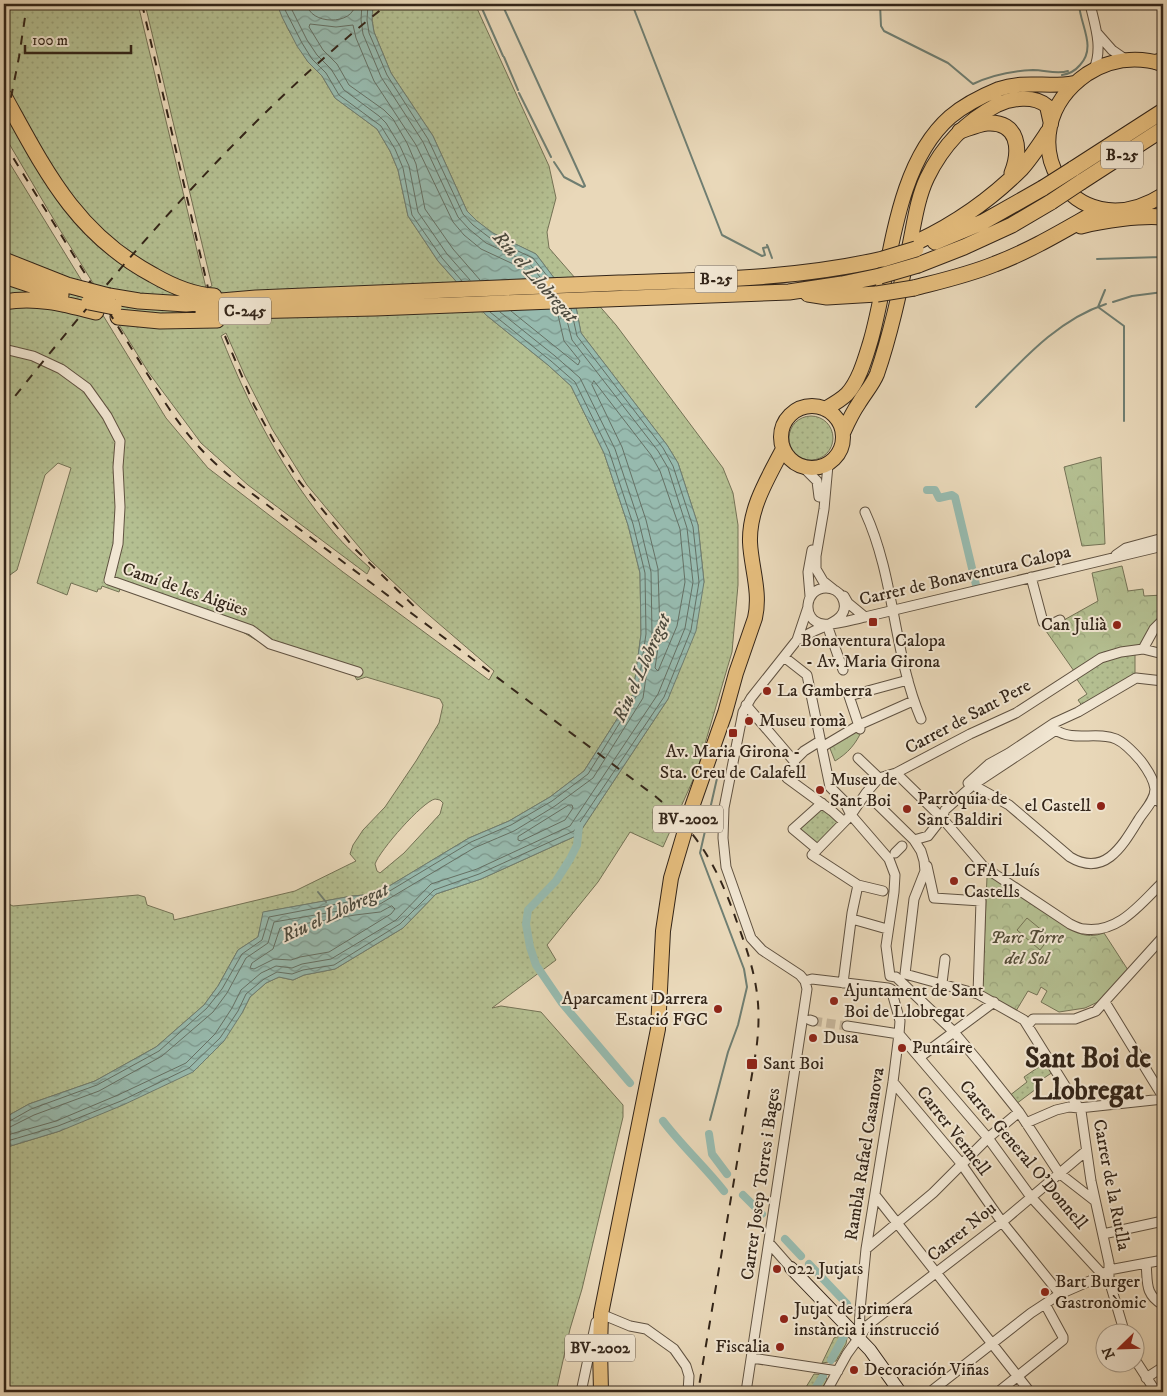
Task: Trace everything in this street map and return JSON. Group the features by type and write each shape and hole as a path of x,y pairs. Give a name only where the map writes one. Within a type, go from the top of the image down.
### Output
{"highway":[{"path":"4,96 62,197 88,227 108,245 148,273 184,289 206,295 256,298"},
{"name":"B-25","path":"1077,176 1163,111"},
{"path":"960,131 985,123 1006,127 1014,137 1018,151 1011,177"},
{"path":"916,245 941,231 979,205 1021,169 1050,128"},
{"name":"B-25","path":"622,297 718,296 789,292 842,284 918,265 1012,225 1047,195 1163,128"},
{"name":"B-25","path":"613,284 729,278 818,271 851,266 983,222 1047,195"},
{"path":"789,292 828,297 878,294 914,288 995,264 1023,252 1100,210"},
{"path":"1065,229 1098,222 1150,216 1163,218"},
{"name":"C-245","path":"4,260 66,285 90,301"},
{"name":"C-245","path":"4,276 62,296 114,307 181,312 375,308 622,297"},
{"name":"C-245","path":"114,307 138,301 186,304 256,298 613,284"},
{"path":"4,302 22,300 90,301 114,307"}],"main road":[{"path":"1050,128 1066,92 1074,83 1094,69 1125,59 1146,59 1161,62"},
{"path":"825,409 847,394 859,373 877,318 892,242 906,187 920,157 936,134 950,118 965,106 1002,88 1027,84 1062,86 1074,83"},
{"path":"843,433 850,417 876,375 894,318 918,207 926,179 943,150 960,131 983,112 1004,102 1028,99 1037,100 1047,106 1050,128 1050,158 1056,175 1078,200 1100,210 1121,211 1149,204 1163,195"},
{"path":"770,475 781,469 801,466 818,468 828,465 835,459 843,442 843,433 836,417 825,409 808,406 800,408 784,422 781,431 783,449 789,458 801,466"},
{"name":"BV-2002","path":"601,1392 600,1348 602,1314 658,1029 664,918 671,878 686,823 725,713 736,673 755,618 757,593 751,547 752,519 760,494 783,449"}],"street":[{"path":"1090,4 1097,33 1099,52 1094,69"},
{"path":"1097,33 1112,50 1125,59"},
{"path":"1149,204 1163,213"},
{"name":"Camí de les Aigües","path":"4,348 33,356 61,369 87,388 107,416 120,441 118,544 109,580 251,630 270,644 358,672"},
{"path":"828,465 816,569 823,581 865,617"},
{"path":"801,466 817,481 820,492 819,513 808,572 810,596 808,607 797,640 746,706 740,724 724,808 723,844 726,867 749,932 754,942 769,955 800,975 805,981 812,979 888,988 900,976 914,899 925,871 924,861"},
{"path":"865,512 872,528 894,610 913,701 921,719"},
{"name":"Carrer de Bonaventura Calopa","path":"1107,559 1126,548 1163,538"},
{"name":"Carrer de Bonaventura Calopa","path":"829,624 1163,546"},
{"name":"Carrer de Bonaventura Calopa","path":"1126,548 1134,551 1143,551"},
{"path":"1031,577 1045,626 1060,620"},
{"name":"Carrer de Bonaventura Calopa","path":"810,596 823,588 830,588 837,592 843,600 844,609 840,618 829,624"},
{"path":"808,607 809,613 814,620 822,624 829,624"},
{"path":"1143,649 1154,629 1163,620"},
{"path":"797,640 829,624"},
{"path":"829,624 843,670"},
{"name":"Carrer de Sant Pere","path":"879,778 896,773 970,734 1016,713 1101,658 1121,652 1143,649 1163,654"},
{"path":"784,657 807,675 830,787 843,800 848,820"},
{"path":"944,814 944,805 989,764 1009,754 1054,723 1078,712 1136,678 1163,681"},
{"path":"860,727 849,696 908,680"},
{"path":"794,761 804,751 860,727 913,701"},
{"path":"746,706 794,761 795,766 787,778 832,811 848,820 889,859 895,875 894,894 887,929 886,957 890,976 942,983 978,994 1024,1020 1079,1108"},
{"path":"907,844 928,836 944,814 973,785 1056,730 1063,735 1105,736 1116,739 1140,760 1148,770 1154,789 1153,798 1122,847 1114,855 1092,864 1080,864 1009,805 973,785"},
{"path":"858,758 879,778 848,820 812,855 858,885 883,891"},
{"path":"896,773 944,814 984,868 1070,924 1084,929 1114,925 1123,921 1163,882"},
{"path":"867,792 907,844 922,851 934,898 981,901 978,994"},
{"path":"1153,798 1163,804"},
{"path":"818,849 793,829 822,803"},
{"path":"843,983 852,913 858,885"},
{"path":"852,919 887,929"},
{"path":"1161,939 1163,952"},
{"path":"1028,1025 1033,1019 1075,1019 1096,1012 1161,939"},
{"path":"942,983 945,959"},
{"path":"900,976 953,1031 1019,1112 1059,1173 1095,1201"},
{"name":"Carrer Josep Torres i Bages","path":"746,1392 807,989 805,981"},
{"name":"Rambla Rafael Casanova","path":"859,1339 866,1249 900,1034 900,1022 891,989 888,988"},
{"path":"920,1057 994,1002"},
{"path":"1026,1122 1062,1108 1079,1108 1163,1098 1105,1002"},
{"path":"848,1026 900,1034"},
{"name":"Carrer General O'Donnell","path":"900,1034 988,1138 1031,1197 1105,1272"},
{"name":"Carrer Vermell","path":"893,1082 960,1164 1002,1222 1060,1294"},
{"name":"Carrer de la Rutlla","path":"1079,1108 1095,1201 1103,1234 1105,1272 1122,1324"},
{"path":"866,1249 933,1193 958,1169 960,1164 1019,1112"},
{"name":"Carrer Nou","path":"826,1392 847,1354 868,1325 1002,1222 1086,1151"},
{"path":"875,1195 1030,1392"},
{"path":"1103,1234 1163,1221"},
{"path":"769,1243 870,1350 900,1392"},
{"path":"930,1392 1060,1294 1105,1272 1163,1260"},
{"path":"765,1269 768,1264 775,1261 781,1261 791,1268"},
{"path":"1146,1263 1149,1292 1153,1299 1163,1305"},
{"path":"580,1392 591,1340 607,1283"},
{"path":"998,1392 1063,1340 1045,1304"},
{"path":"602,1314 630,1326 646,1329 674,1349 686,1366 689,1376 688,1392"},
{"path":"752,1358 838,1371"},
{"path":"1146,1378 1163,1367"},
{"path":"1144,1374 1156,1392"}],"green space":[{"path":"4,4 17,4 17,8 32,9 33,4 138,4 206,288 212,286 145,4 277,4 288,29 308,62 322,76 335,98 377,129 390,151 398,170 408,216 438,261 486,315 571,386 604,453 628,525 640,573 641,634 633,694 584,771 550,797 509,821 469,838 376,894 352,896 264,912 258,937 238,950 218,986 204,1005 156,1047 95,1081 29,1104 4,1118 4,902 13,906 138,895 145,897 147,905 173,914 174,920 295,891 356,861 350,854 353,845 363,830 385,807 416,761 439,723 443,705 440,699 366,677 357,680 354,675 268,647 241,631 121,586 119,592 102,586 97,592 71,583 67,595 37,583 71,468 58,463 45,475 17,570 4,577 4,154 166,418 208,468 343,572 489,680 494,671 423,610 370,560 307,485 272,429 226,333 221,336 256,415 269,439 299,488 316,511 339,538 370,568 367,574 248,485 201,443 149,373 60,230 4,135","holes":["435,799 443,803 440,814 404,853 380,873 377,871 375,864 378,857 402,827 429,802"]},
{"path":"373,4 475,4 549,166 556,198 547,232 549,248 616,325 723,468 733,493 738,525 738,585 732,652 697,771 663,847 630,832 598,882 547,945 556,960 492,1008 501,1006 541,1012 623,1105 623,1117 556,1392 4,1392 4,1148 60,1131 242,1013 250,997 266,983 279,977 293,980 304,975 335,969 403,928 436,894 481,879 578,835 668,699 704,582 698,525 678,463 667,445 581,333 576,307 536,254 492,233 467,211 433,136 391,73 374,32 372,20"},
{"path":"815,416 827,422 832,429 832,447 827,454 820,459 807,460 799,457 792,450 789,434 792,426 799,419"},
{"path":"1101,457 1105,544 1082,546 1064,467"},
{"path":"1122,566 1128,591 1143,589 1144,596 1163,595 1163,615 1151,628 1142,645 1104,652 1074,671 1046,631 1054,630 1053,626 1098,601 1092,573"},
{"path":"1135,653 1135,677 1083,707 1078,700 1087,694 1076,678 1105,658"},
{"path":"857,729 862,730 857,740 844,755 835,761 829,746"},
{"path":"822,805 841,821 817,845 796,828"},
{"name":"Parc Torre del Sol","path":"993,875 1077,932 1084,935 1104,933 1128,970 1100,1001 1085,1008 1059,1012 1041,1002 1047,991 1041,987 1037,995 1028,991 1016,1011 982,993 987,877"},
{"path":"1027,918 1050,937 1040,950 1017,930"},
{"path":"1046,1062 1053,1072 1038,1082 1040,1086 1016,1104 1009,1096 1027,1082 1024,1077"},
{"path":"843,1334 847,1338 846,1344 836,1361 822,1363 834,1338"},
{"path":"814,1374 825,1375 827,1380 820,1392 803,1392"}],"water":[{"name":"Riu el Llobregat","path":"277,4 309,4 336,8 343,7 346,4 373,4 372,20 374,32 391,73 433,136 467,211 493,233 536,254 576,307 581,333 667,445 678,463 698,525 704,582 696,631 668,699 578,835 481,879 436,894 403,928 335,969 304,975 293,980 279,977 266,983 250,997 224,1041 193,1072 123,1105 60,1131 4,1148 4,1118 29,1104 95,1081 156,1047 204,1005 218,986 238,950 258,937 263,912 352,896 376,894 469,838 509,821 550,797 584,771 633,694 641,634 640,573 628,525 604,453 571,386 486,315 438,261 408,216 398,170 390,151 377,129 335,98 322,76 308,62 297,46"}],"waterway":[{"path":"480,4 503,56"},
{"path":"502,4 585,186 583,187 564,177 554,162"},
{"path":"632,4 722,235 762,256 765,255 763,248 768,247 767,245"},
{"path":"880,4 881,26 884,31 948,63 973,84 1017,71 1033,70 1060,73 1068,71"},
{"path":"1062,75 1072,72 1078,67 1085,58 1087,51 1086,36 1079,4"},
{"path":"504,57 518,90"},
{"path":"519,93 551,157"},
{"path":"768,247 772,258"},
{"path":"1097,259 1161,257 1163,250"},
{"path":"1105,290 1098,307 1124,326 1124,421"},
{"path":"1113,302 1132,296 1163,292"},
{"path":"976,407 1020,362 1052,334 1069,322 1106,304"},
{"path":"927,490 935,490 939,498 952,495 955,497 976,585"},
{"path":"710,1120 728,1052 738,1025 747,987 744,969 700,853 718,774"},
{"path":"579,826 577,845 570,859 556,881 528,910 526,924 530,947 536,965 562,1003 630,1083"},
{"name":"Riu el Llobregat","path":"318,892 326,902"},
{"path":"663,1121 724,1191"},
{"path":"709,1134 712,1154 727,1174"},
{"path":"743,1195 762,1214"},
{"path":"785,1239 801,1256"},
{"path":"809,1264 847,1304"},
{"path":"831,1360 844,1336"},
{"path":"813,1392 823,1376"}],"tunnel":[{"path":"813,1021 847,1026"}],"railway":[{"path":"4,133 27,4"},
{"path":"142,4 208,288"},
{"path":"4,410 138,248 233,145 334,49 388,4"},
{"path":"4,143 166,404 191,438 210,458 242,486 655,796 684,824 696,839 715,870 731,905 749,957 756,987 759,1017 756,1051 698,1392"},
{"path":"225,336 254,405 299,481 354,548 420,612"}],"place":[{"name":"Bonaventura Calopa - Av. Maria Girona","path":"873,622"},
{"name":"Can Julià","path":"1117,625"},
{"name":"La Gamberra","path":"767,691"},
{"name":"Museu romà","path":"749,721"},
{"name":"Av. Maria Girona - Sta. Creu de Calafell","path":"733,733"},
{"name":"Museu de Sant Boi","path":"820,790"},
{"name":"el Castell","path":"1101,806"},
{"name":"Parròquia de Sant Baldiri","path":"907,809"},
{"name":"CFA Lluís Castells","path":"954,881"},
{"name":"Ajuntament de Sant Boi de Llobregat","path":"834,1001"},
{"name":"Aparcament Darrera Estació FGC","path":"718,1009"},
{"name":"Dusa","path":"813,1038"},
{"name":"Puntaire","path":"902,1048"},
{"name":"Sant Boi","path":"752,1064"},
{"name":"022 Jutjats","path":"777,1269"},
{"name":"Bart Burger Gastronòmic","path":"1045,1292"},
{"name":"Jutjat de primera instància i instrucció","path":"784,1319"},
{"name":"Fiscalia","path":"780,1347"},
{"name":"Decoración Viñas","path":"854,1370"}],"district":[{"name":"Sant Boi de Llobregat","path":"1088,1074"}]}
